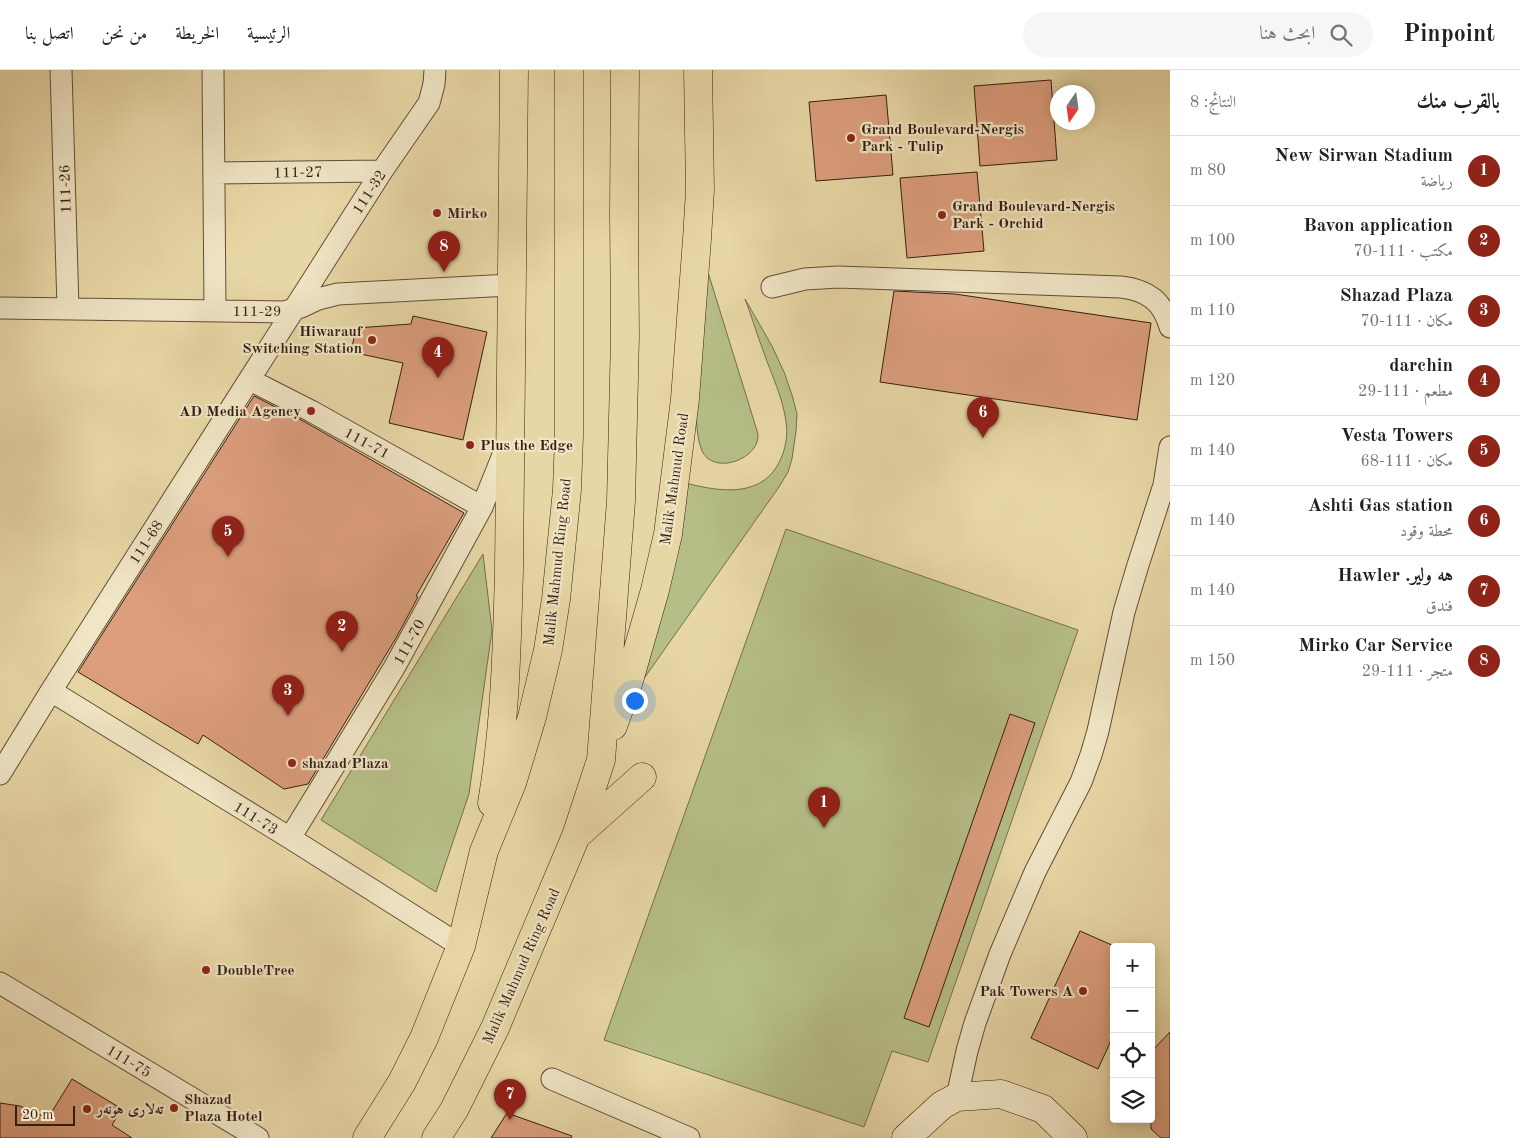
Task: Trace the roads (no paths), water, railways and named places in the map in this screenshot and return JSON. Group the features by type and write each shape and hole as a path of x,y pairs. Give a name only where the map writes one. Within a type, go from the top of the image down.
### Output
{"highway":[{"path":"484,852 495,782 507,651 514,70"},
{"name":"Malik Mahmud Ring Road","path":"367,1138 402,1082 424,1038 461,946 484,852 512,783 532,717 548,650 557,590 567,490 569,436 569,70"},
{"name":"Malik Mahmud Ring Road","path":"436,1138 454,1110 495,1028 576,836 601,760 621,501 625,336 625,70"},
{"name":"Malik Mahmud Road","path":"601,760 628,684 655,590 668,534 685,399 697,240 700,190 698,70"},
{"path":"576,836 642,777"}],"street":[{"name":"111-26","path":"61,70 68,308"},
{"path":"212,70 215,310"},
{"name":"111-32","path":"293,310 382,170 428,103 434,84 435,70"},
{"name":"111-27","path":"214,173 382,170"},
{"path":"772,287 805,279 830,277 1133,288 1154,298 1168,318 1170,326"},
{"name":"111-29","path":"0,308 284,312 318,299 338,294 511,285"},
{"name":"111-68","path":"0,774 6,751 51,691 293,310"},
{"name":"111-71","path":"250,380 482,507"},
{"name":"111-70","path":"290,838 394,668 482,507 510,436"},
{"path":"957,1097 975,1023 1000,954 1035,872 1081,782 1091,755 1124,612 1138,565 1167,484 1170,447"},
{"name":"111-73","path":"51,691 461,946"},
{"name":"111-75","path":"0,983 258,1138"},
{"path":"552,1080 689,1138"},
{"path":"906,1138 942,1105 957,1097 1001,1094 1043,1109 1073,1138"}],"place":[{"name":"Grand Boulevard-Nergis Park - Tulip","path":"851,138"},
{"name":"Mirko","path":"437,213"},
{"name":"Grand Boulevard-Nergis Park - Orchid","path":"942,215"},
{"name":"Mirko Car Service","path":"444,272"},
{"name":"Hiwarauf Switching Station","path":"372,340"},
{"name":"darchin","path":"438,378"},
{"name":"AD Media Agency","path":"311,411"},
{"name":"Ashti Gas station","path":"983,438"},
{"name":"Plus the Edge","path":"470,445"},
{"name":"Vesta Towers","path":"228,557"},
{"name":"Bavon application","path":"342,652"},
{"name":"Shazad Plaza","path":"288,716"},
{"name":"shazad Plaza","path":"292,763"},
{"name":"New Sirwan Stadium","path":"824,828"},
{"name":"DoubleTree","path":"206,970"},
{"name":"Pak Towers A","path":"1083,991"},
{"name":"Shazad Plaza Hotel","path":"174,1108"},
{"name":"تەلاری هونەر","path":"87,1109"},
{"name":"هه ولير. Hawler","path":"510,1120"}]}
